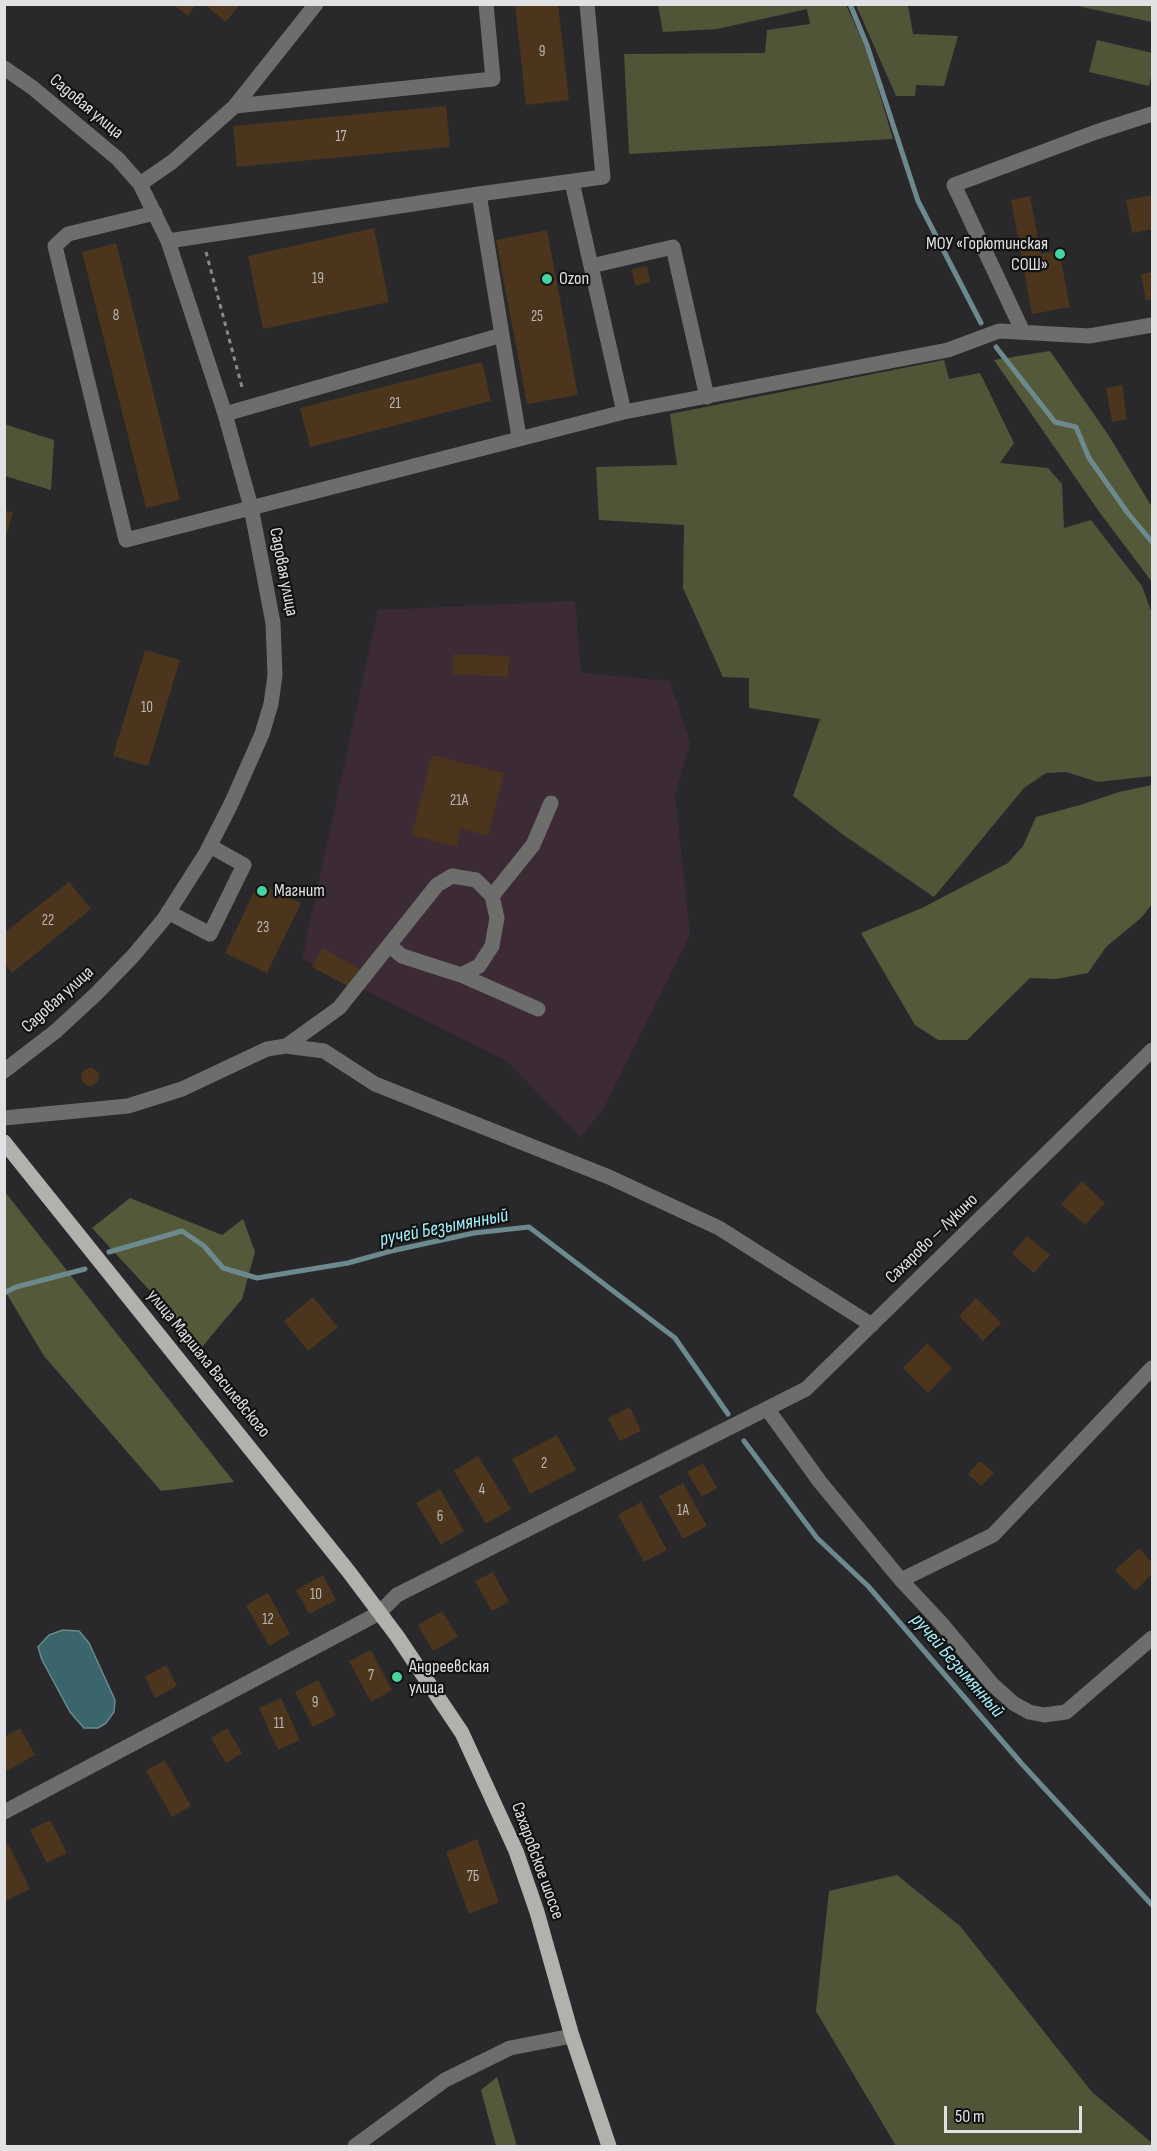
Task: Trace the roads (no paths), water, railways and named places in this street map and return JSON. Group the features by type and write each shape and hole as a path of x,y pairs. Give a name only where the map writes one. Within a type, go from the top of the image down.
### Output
{"main road":[{"name":"улица Маршала Василевского","path":"4,1142 330,1548 379,1613"},
{"name":"Сахаровское шоссе","path":"379,1613 462,1733 516,1851 537,1912 572,2036 609,2146"}],"street":[{"path":"140,184 172,162 235,106 316,4"},
{"path":"235,106 493,79 486,4"},
{"path":"168,241 603,177 587,4"},
{"name":"Садовая улица","path":"4,68 33,88 118,159 140,184 168,241 225,414 251,507 273,623 275,675 271,704 261,734 231,804 210,846 168,912 134,956 96,994 56,1031 4,1071"},
{"path":"1023,332 954,185 1096,132 1152,114"},
{"path":"572,182 624,411"},
{"path":"479,194 519,437"},
{"path":"155,213 68,234 55,246 126,540 624,411 948,350 999,331 1089,336 1152,325"},
{"path":"591,266 673,247 707,397"},
{"path":"225,414 502,335"},
{"path":"492,896 533,845 551,802"},
{"path":"168,912 210,934 244,865 210,846"},
{"path":"286,1046 339,1008 437,885 452,876 476,880 492,896 497,918 492,946 479,966 461,975"},
{"path":"390,946 402,956 461,975 538,1009"},
{"path":"4,1118 128,1106 182,1089 267,1049 286,1046 324,1052 375,1084 609,1177 719,1228 872,1325"},
{"name":"Сахарово — Лукино","path":"379,1613 397,1595 806,1389 1152,1050"},
{"path":"901,1580 993,1535 1152,1368"},
{"path":"768,1410 820,1482 901,1580 942,1624 992,1684 1013,1703 1037,1714 1066,1712 1152,1638"},
{"path":"4,1812 379,1613"},
{"path":"354,2146 445,2080 510,2048 572,2036"}],"water":[{"path":"63,1630 79,1631 89,1643 115,1700 114,1712 106,1723 98,1728 84,1728 70,1712 42,1660 38,1647 49,1635"}],"waterway":[{"path":"850,4 867,45 918,201 981,323"},
{"path":"996,347 1055,422 1076,427 1089,458 1127,512 1152,542"},
{"name":"ручей Безымянный","path":"109,1252 182,1231 204,1246 223,1268 257,1278 348,1263 474,1233 529,1227 675,1338 728,1414"},
{"name":"ручей Безымянный","path":"4,1293 16,1287 85,1269"},
{"name":"ручей Безымянный","path":"744,1441 817,1538 868,1586 1022,1764 1152,1905"}],"place":[{"name":"МОУ «Горютинская СОШ»","path":"1060,254"},
{"name":"Ozon","path":"547,279"},
{"name":"Магнит","path":"262,891"},
{"name":"Андреевская улица","path":"397,1677"}]}
